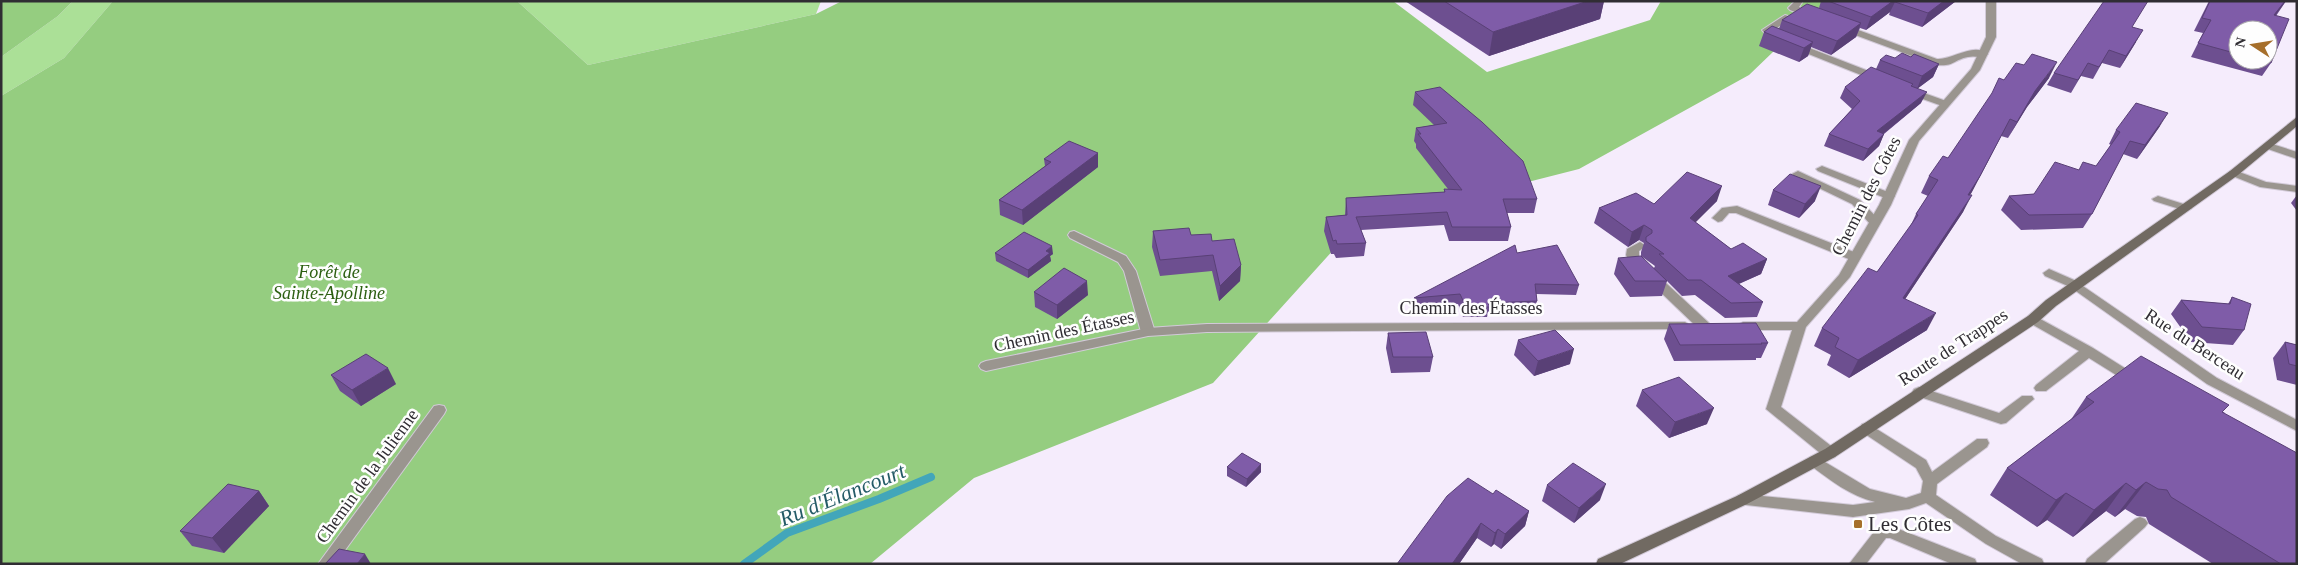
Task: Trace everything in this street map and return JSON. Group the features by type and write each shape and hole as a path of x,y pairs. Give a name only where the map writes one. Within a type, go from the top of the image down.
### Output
{"main road":[{"name":"Route de Trappes","path":"1604,564 1742,500 1830,453 1919,392 2033,319 2234,173 2269,146 2297,120"}],"street":[{"name":"Chemin des Côtes","path":"1800,326 1844,277 1889,196 1914,140 1976,70 1991,37 1991,1"},
{"path":"1799,2 1793,8 1936,62 1948,62 1966,54 1983,54"},
{"path":"1785,18 1767,30 1772,37 1945,104"},
{"path":"2269,146 2297,156"},
{"path":"1822,169 1889,196"},
{"path":"2234,173 2264,185 2297,189"},
{"path":"1798,174 1856,202 1875,222"},
{"path":"2158,199 2186,208"},
{"path":"1718,218 1726,210 1737,209 1855,257"},
{"path":"1074,235 1122,259 1130,271 1148,332"},
{"name":"Chemin des Étasses","path":"986,366 1148,332 1207,328 1709,326 1634,260 1632,255 1633,249 1640,246"},
{"name":"Rue du Berceau","path":"2049,273 2077,286 2212,381 2297,426"},
{"path":"2033,319 2142,385"},
{"path":"1733,326 1800,326 1773,409 1830,453"},
{"path":"2042,388 2088,352"},
{"path":"1919,392 2001,419 2026,400"},
{"name":"Chemin de la Julienne","path":"326,564 439,410"},
{"path":"1867,428 1921,464 1930,481 1928,497"},
{"path":"1930,481 1982,443"},
{"path":"1816,461 1841,480 1866,494 1909,503"},
{"path":"1742,500 1853,511 1909,503 1928,497"},
{"path":"1928,497 1991,540 2028,562"},
{"path":"2093,564 2140,523"},
{"path":"1857,564 1882,532 1891,532 1969,564"}],"green space":[{"path":"1,1 73,1 58,16 1,57"},
{"path":"73,1 113,1 64,58 1,96 1,57 58,16"},
{"name":"Forêt de Sainte-Apolline","path":"113,1 517,1 588,65 816,14 842,1 1393,1 1487,72 1650,20 1661,1 1826,1 1749,75 1579,169 1355,226 1213,383 974,478 870,564 1,564 1,96 64,58"},
{"path":"517,1 821,1 816,14 588,65"}],"building":[{"path":"1444,1 1588,1 1493,32"},
{"path":"1828,1 1893,1 1871,17"},
{"path":"1895,1 1944,1 1928,13"},
{"path":"2104,1 2148,1 2132,27 2143,30 2126,56 2109,50 2099,67 2088,63 2078,80 2054,73"},
{"path":"2210,1 2285,1 2274,15 2289,19 2278,46 2278,20 2228,20 2228,51 2198,43 2211,20 2202,18"},
{"path":"1807,4 1861,23 1837,41 1782,20"},
{"path":"1772,26 1813,42 1804,48 1764,32"},
{"path":"1902,53 1911,57 1914,54 1939,64 1922,76 1880,60 1886,55 1895,58"},
{"path":"2032,54 2057,62 2035,91 2017,122 2010,119 1968,195 1972,195 1903,298 1936,313 1858,360 1835,347 1839,338 1822,328 1868,268 1877,272 1918,215 1916,214 1938,180 1929,176 1943,156 1948,158 1992,93 1999,78 2004,80 2016,63 2024,65"},
{"path":"1871,67 1913,84 1911,86 1927,92 1877,131 1884,134 1868,149 1829,134 1860,101 1845,87"},
{"path":"1440,87 1482,122 1523,161 1537,199 1503,199 1511,227 1452,227 1447,212 1356,217 1366,243 1337,244 1336,240 1333,241 1326,217 1347,215 1346,198 1445,192 1444,189 1462,190 1418,134 1421,134 1416,128 1447,123 1415,92"},
{"path":"2136,103 2168,113 2145,145 2130,141 2092,214 2029,215 2009,196 2034,194 2055,162 2079,170 2083,162 2096,166 2120,132 2116,130"},
{"path":"1069,141 1098,153 1022,210 999,200 1051,162 1044,159"},
{"path":"1687,172 1722,186 1690,218 1731,249 1743,243 1767,259 1728,276 1763,302 1731,303 1701,280 1688,280 1659,254 1664,254 1646,241 1646,237 1652,233 1652,230 1644,225 1632,232 1599,208 1636,193 1654,204"},
{"path":"1790,174 1821,186 1805,204 1773,190"},
{"path":"1189,228 1191,235 1211,234 1212,241 1234,239 1241,265 1220,286 1213,255 1160,260 1153,231"},
{"path":"1024,232 1052,246 1046,251 1050,253 1028,270 995,253"},
{"path":"1515,245 1517,253 1557,245 1579,285 1535,284 1537,301 1488,303 1490,307 1466,307 1460,294 1414,298"},
{"path":"1641,256 1667,281 1635,281 1618,258"},
{"path":"1064,268 1087,281 1057,305 1034,292"},
{"path":"2232,297 2251,304 2244,330 2202,327 2181,300 2230,304"},
{"path":"1756,323 1768,343 1680,345 1669,324"},
{"path":"1555,330 1574,349 1538,361 1518,340"},
{"path":"1426,332 1433,357 1393,357 1388,333"},
{"path":"2285,342 2297,345 2297,366 2289,364"},
{"path":"366,354 388,368 352,390 331,375"},
{"path":"2141,356 2229,405 2222,412 2297,453 2297,564 2281,564 2171,497 2167,490 2158,489 2146,482 2136,490 2126,483 2094,510 2066,493 2056,500 2007,468 2094,402 2086,397"},
{"path":"1679,377 1714,408 1675,422 1642,390"},
{"path":"1242,453 1261,464 1247,479 1227,467"},
{"path":"1573,463 1606,484 1579,508 1547,485"},
{"path":"1468,478 1493,494 1496,490 1529,511 1505,534 1498,529 1495,533 1481,523 1452,564 1397,564 1447,496"},
{"path":"228,484 259,491 212,538 180,531"},
{"path":"339,549 365,554 357,564 325,564"}],"waterway":[{"name":"Ru d'Élancourt","path":"744,564 787,533 879,499 931,477"}],"place":[{"name":"Les Côtes","path":"1858,524"}]}
